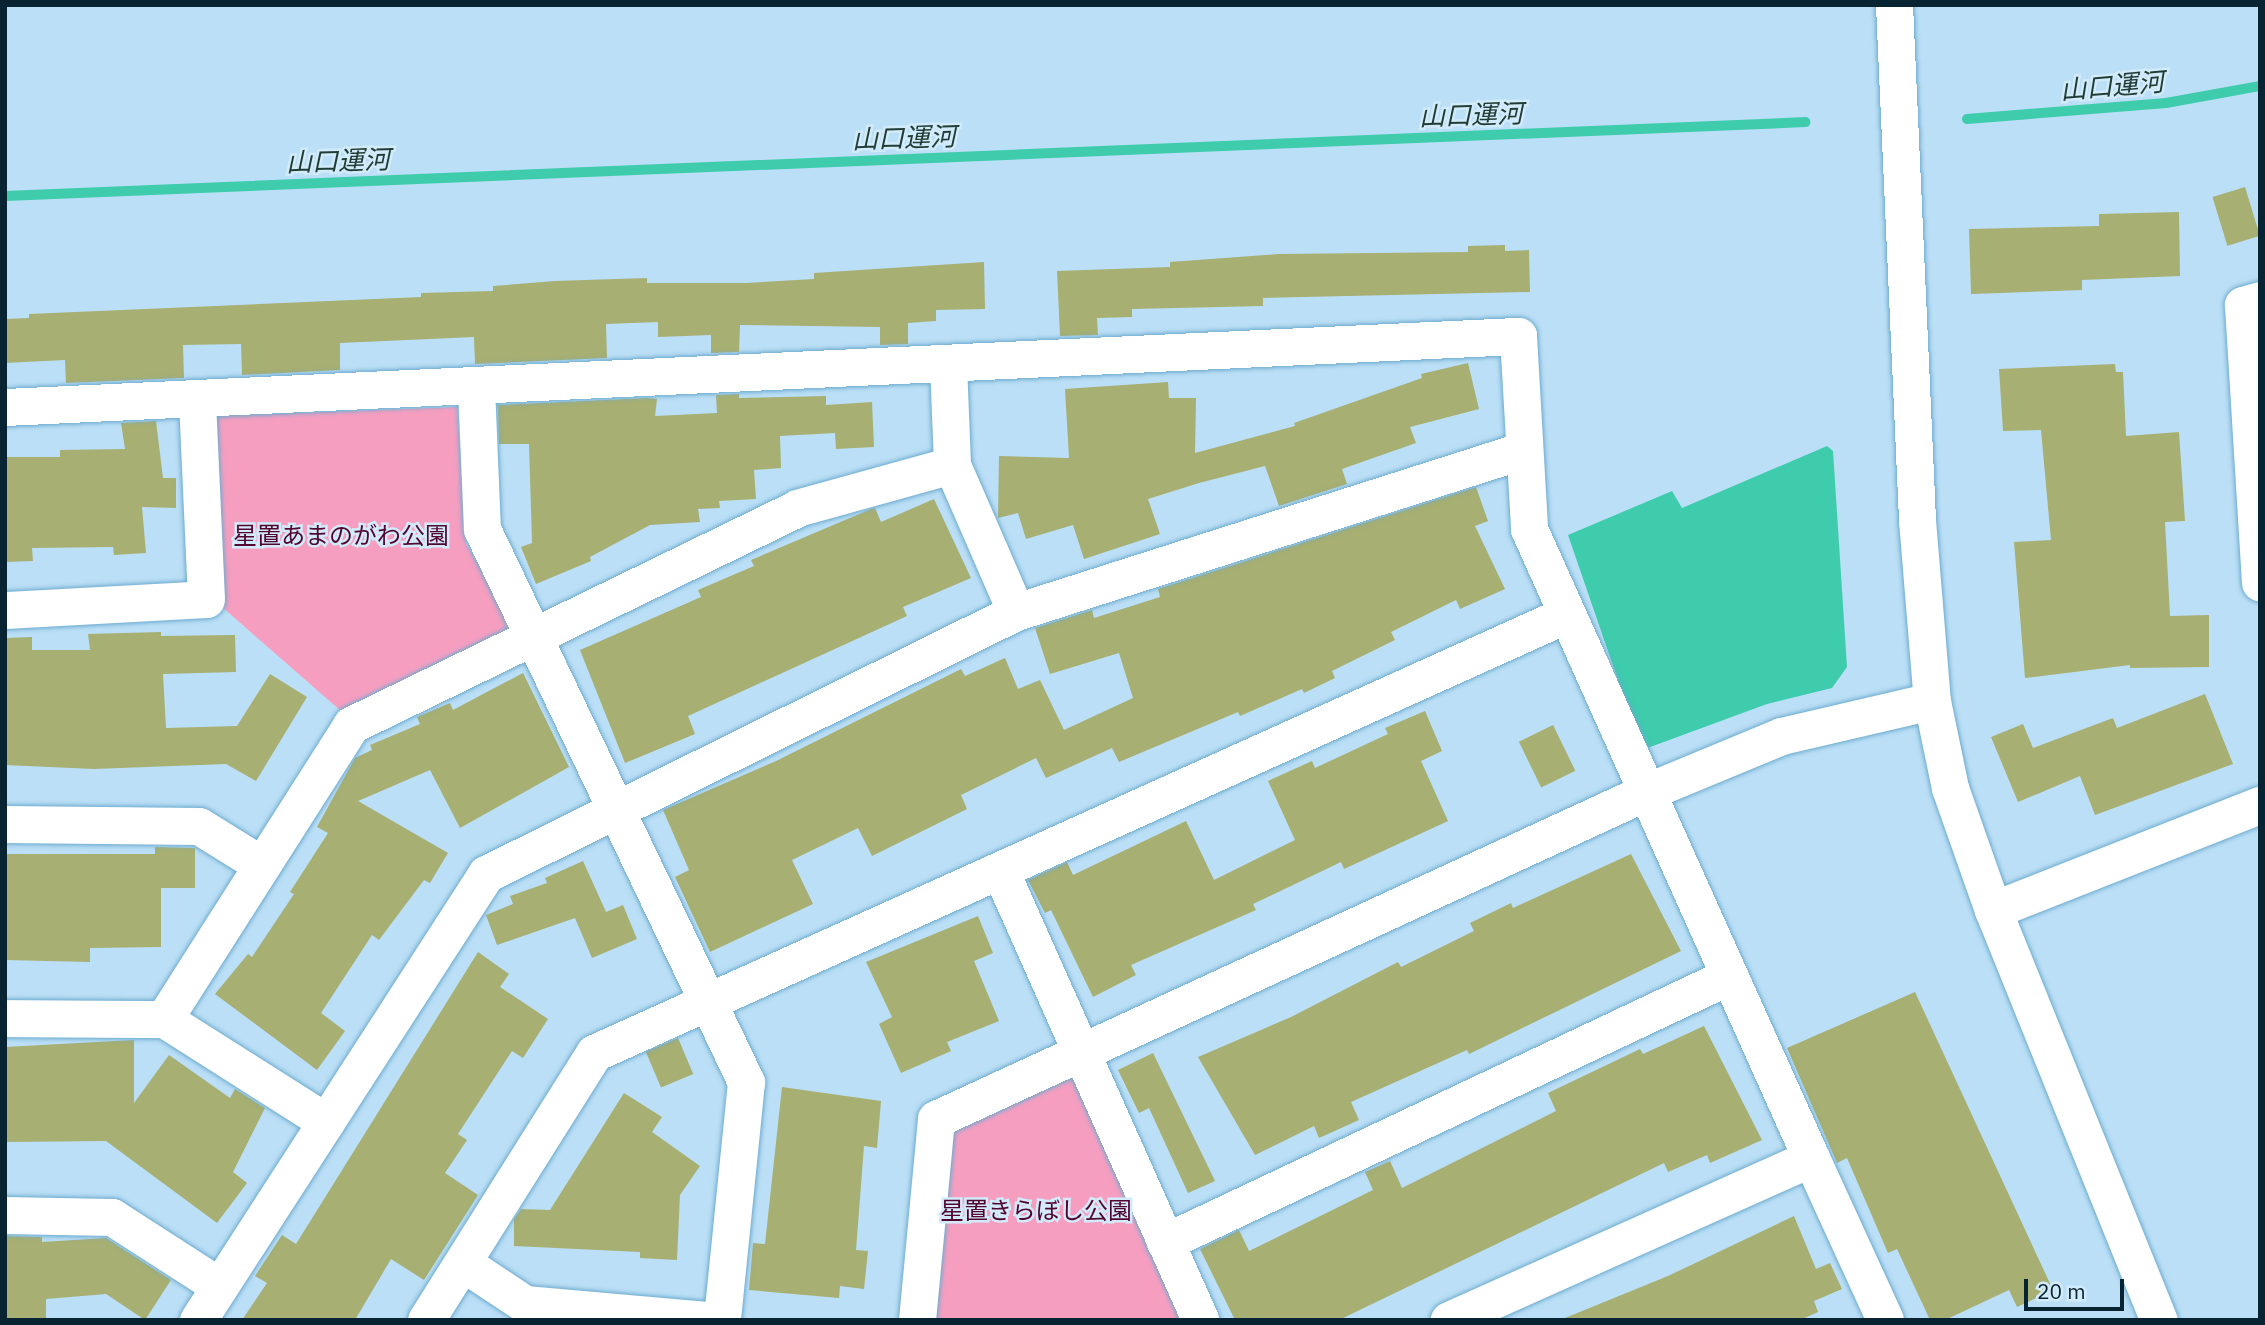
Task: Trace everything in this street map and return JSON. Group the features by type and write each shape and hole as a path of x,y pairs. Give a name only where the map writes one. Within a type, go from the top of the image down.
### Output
{"street":[{"path":"1894,5 1917,520 1932,701 1950,788 1993,910 2159,1320"},
{"path":"2259,563 2243,305 2260,300"},
{"path":"5,407 1518,336 1529,529 1880,1318"},
{"path":"948,364 952,465 1016,612"},
{"path":"475,387 482,529 746,1082 722,1320"},
{"path":"5,610 206,599 197,399"},
{"path":"198,1320 486,874 1016,612 1524,450"},
{"path":"164,1019 351,725 797,508 952,465"},
{"path":"426,1320 594,1053 1567,614"},
{"path":"917,1320 936,1119 1646,792 1781,736 1932,701"},
{"path":"1993,910 2260,805"},
{"path":"5,824 199,826 262,865"},
{"path":"1000,870 1200,1320"},
{"path":"1165,1242 1729,976"},
{"path":"5,1018 164,1019 326,1122"},
{"path":"1449,1320 1811,1158"},
{"path":"5,1215 112,1217 219,1286"},
{"path":"463,1263 524,1304 709,1320"}],"green space":[{"name":"星置あまのがわ公園","path":"457,407 466,543 513,628 341,711 221,606 210,416"},
{"name":"星置きらぼし公園","path":"1081,1052 1200,1320 917,1320 936,1119"}],"shaded area":[{"path":"1827,446 1833,451 1847,667 1832,688 1767,704 1642,750 1568,535 1672,491 1682,508"}],"building":[{"path":"2245,187 2260,236 2227,246 2212,197"},
{"path":"2179,212 2180,276 2082,280 2082,290 1971,294 1969,229 2099,226 2099,214"},
{"path":"1505,245 1505,251 1529,250 1530,292 1263,298 1263,306 1132,309 1132,317 1097,318 1098,335 1060,336 1057,271 1170,267 1170,262 1279,254 1468,252 1468,246"},
{"path":"984,262 985,309 936,310 936,321 908,323 908,344 880,345 880,327 740,325 739,352 711,353 711,335 658,337 658,322 606,324 607,358 475,364 474,337 340,343 340,370 242,375 241,344 183,345 184,378 66,383 65,360 5,363 5,319 29,318 29,314 421,297 421,293 493,291 493,286 555,281 647,278 647,283 746,283 814,279 814,273"},
{"path":"1468,363 1479,409 1410,427 1416,443 1342,469 1347,484 1279,506 1265,466 1199,483 1148,499 1160,534 1084,559 1073,525 1026,539 1018,513 998,518 999,456 1069,458 1065,389 1168,382 1169,398 1196,398 1195,453 1295,426 1294,423 1422,378 1421,374"},
{"path":"2115,364 2116,372 2123,372 2126,436 2179,432 2185,521 2165,522 2170,616 2209,615 2209,667 2130,668 2130,665 2025,678 2014,542 2051,540 2041,430 2003,431 1999,369"},
{"path":"739,394 739,398 826,396 826,405 872,402 874,447 836,449 835,433 780,436 781,468 754,470 756,499 719,501 720,508 698,509 700,522 650,525 590,557 591,561 536,584 521,547 532,543 529,444 499,444 498,405 647,398 657,399 655,416 717,413 716,395"},
{"path":"156,421 163,478 176,478 176,508 142,507 146,553 114,555 113,547 32,548 33,561 5,562 5,457 60,457 60,450 125,449 121,423"},
{"path":"1476,487 1488,521 1475,526 1505,589 1460,609 1456,600 1391,632 1395,640 1332,671 1335,678 1304,693 1302,689 1240,716 1238,712 1119,762 1112,748 1046,778 1036,758 961,795 967,809 872,856 858,828 792,860 813,904 710,952 675,877 689,870 663,810 776,761 961,669 965,676 1005,658 1018,689 1040,680 1064,730 1133,698 1119,653 1050,674 1035,628 1092,610 1094,618 1160,597 1158,589"},
{"path":"934,499 971,578 903,607 907,616 688,716 695,734 625,763 580,650 701,597 698,590 754,566 751,560 871,509 875,508 881,522"},
{"path":"161,632 161,636 235,635 236,672 163,674 166,728 237,726 270,674 307,697 256,781 226,764 94,769 5,765 5,638 32,637 32,650 90,650 88,634"},
{"path":"523,673 569,767 460,828 430,770 358,801 448,853 430,883 424,880 379,940 372,935 321,1013 345,1031 317,1070 215,994 248,954 252,957 294,894 290,892 328,833 317,827 355,758 372,750 370,745 420,724 417,717 450,703 453,710"},
{"path":"2205,694 2233,764 2095,815 2080,776 2018,802 1991,737 2023,724 2033,748 2113,718 2117,728"},
{"path":"1425,711 1442,751 1421,761 1448,821 1344,869 1341,862 1253,904 1256,910 1131,965 1136,975 1093,997 1051,910 1045,913 1028,880 1067,862 1073,875 1186,821 1214,880 1295,840 1268,781 1312,761 1315,768 1388,734 1385,728"},
{"path":"1553,725 1575,771 1541,787 1519,742"},
{"path":"155,847 195,848 195,888 161,888 161,947 90,948 90,962 5,960 5,854 155,854"},
{"path":"1631,854 1681,951 1469,1054 1467,1050 1351,1102 1359,1120 1319,1138 1314,1126 1255,1155 1198,1057 1291,1017 1398,962 1401,967 1474,931 1470,923 1511,903 1513,908"},
{"path":"583,861 606,912 623,905 637,939 592,958 575,918 497,945 486,915 513,904 510,896 547,883 545,878"},
{"path":"978,916 993,953 974,961 999,1021 947,1042 951,1051 901,1073 879,1024 892,1017 866,962"},
{"path":"478,952 509,974 500,987 548,1019 523,1058 512,1051 458,1134 467,1140 445,1173 478,1195 424,1280 391,1259 355,1320 242,1320 267,1283 255,1276 282,1235 296,1244"},
{"path":"1915,992 2053,1290 2017,1307 2009,1290 1945,1320 1930,1320 1897,1249 1888,1253 1847,1158 1837,1163 1787,1048"},
{"path":"1704,1026 1762,1140 1710,1163 1707,1155 1668,1172 1664,1163 1339,1320 1235,1320 1200,1249 1239,1230 1249,1251 1373,1190 1365,1172 1390,1161 1402,1188 1556,1111 1548,1093 1640,1049 1643,1054"},
{"path":"678,1038 693,1074 661,1088 646,1052"},
{"path":"134,1040 134,1103 169,1055 230,1098 235,1089 265,1108 233,1172 247,1183 217,1223 106,1141 5,1142 5,1047"},
{"path":"1153,1053 1215,1181 1188,1193 1149,1108 1139,1113 1118,1070"},
{"path":"782,1087 881,1101 877,1148 864,1146 856,1250 868,1251 864,1289 840,1286 839,1298 749,1290 753,1243 765,1244"},
{"path":"624,1093 662,1117 652,1132 700,1166 680,1195 677,1260 640,1258 640,1252 514,1246 514,1219 521,1209 550,1210"},
{"path":"1794,1216 1816,1269 1830,1263 1842,1289 1814,1301 1818,1312 1800,1320 1560,1320 1668,1276"},
{"path":"5,1236 42,1237 42,1242 106,1238 171,1280 145,1320 106,1294 46,1299 46,1320 5,1320"}],"waterway":[{"name":"山口運河","path":"1967,119 2166,103 2260,86"},
{"name":"山口運河","path":"5,196 1805,122"}]}
